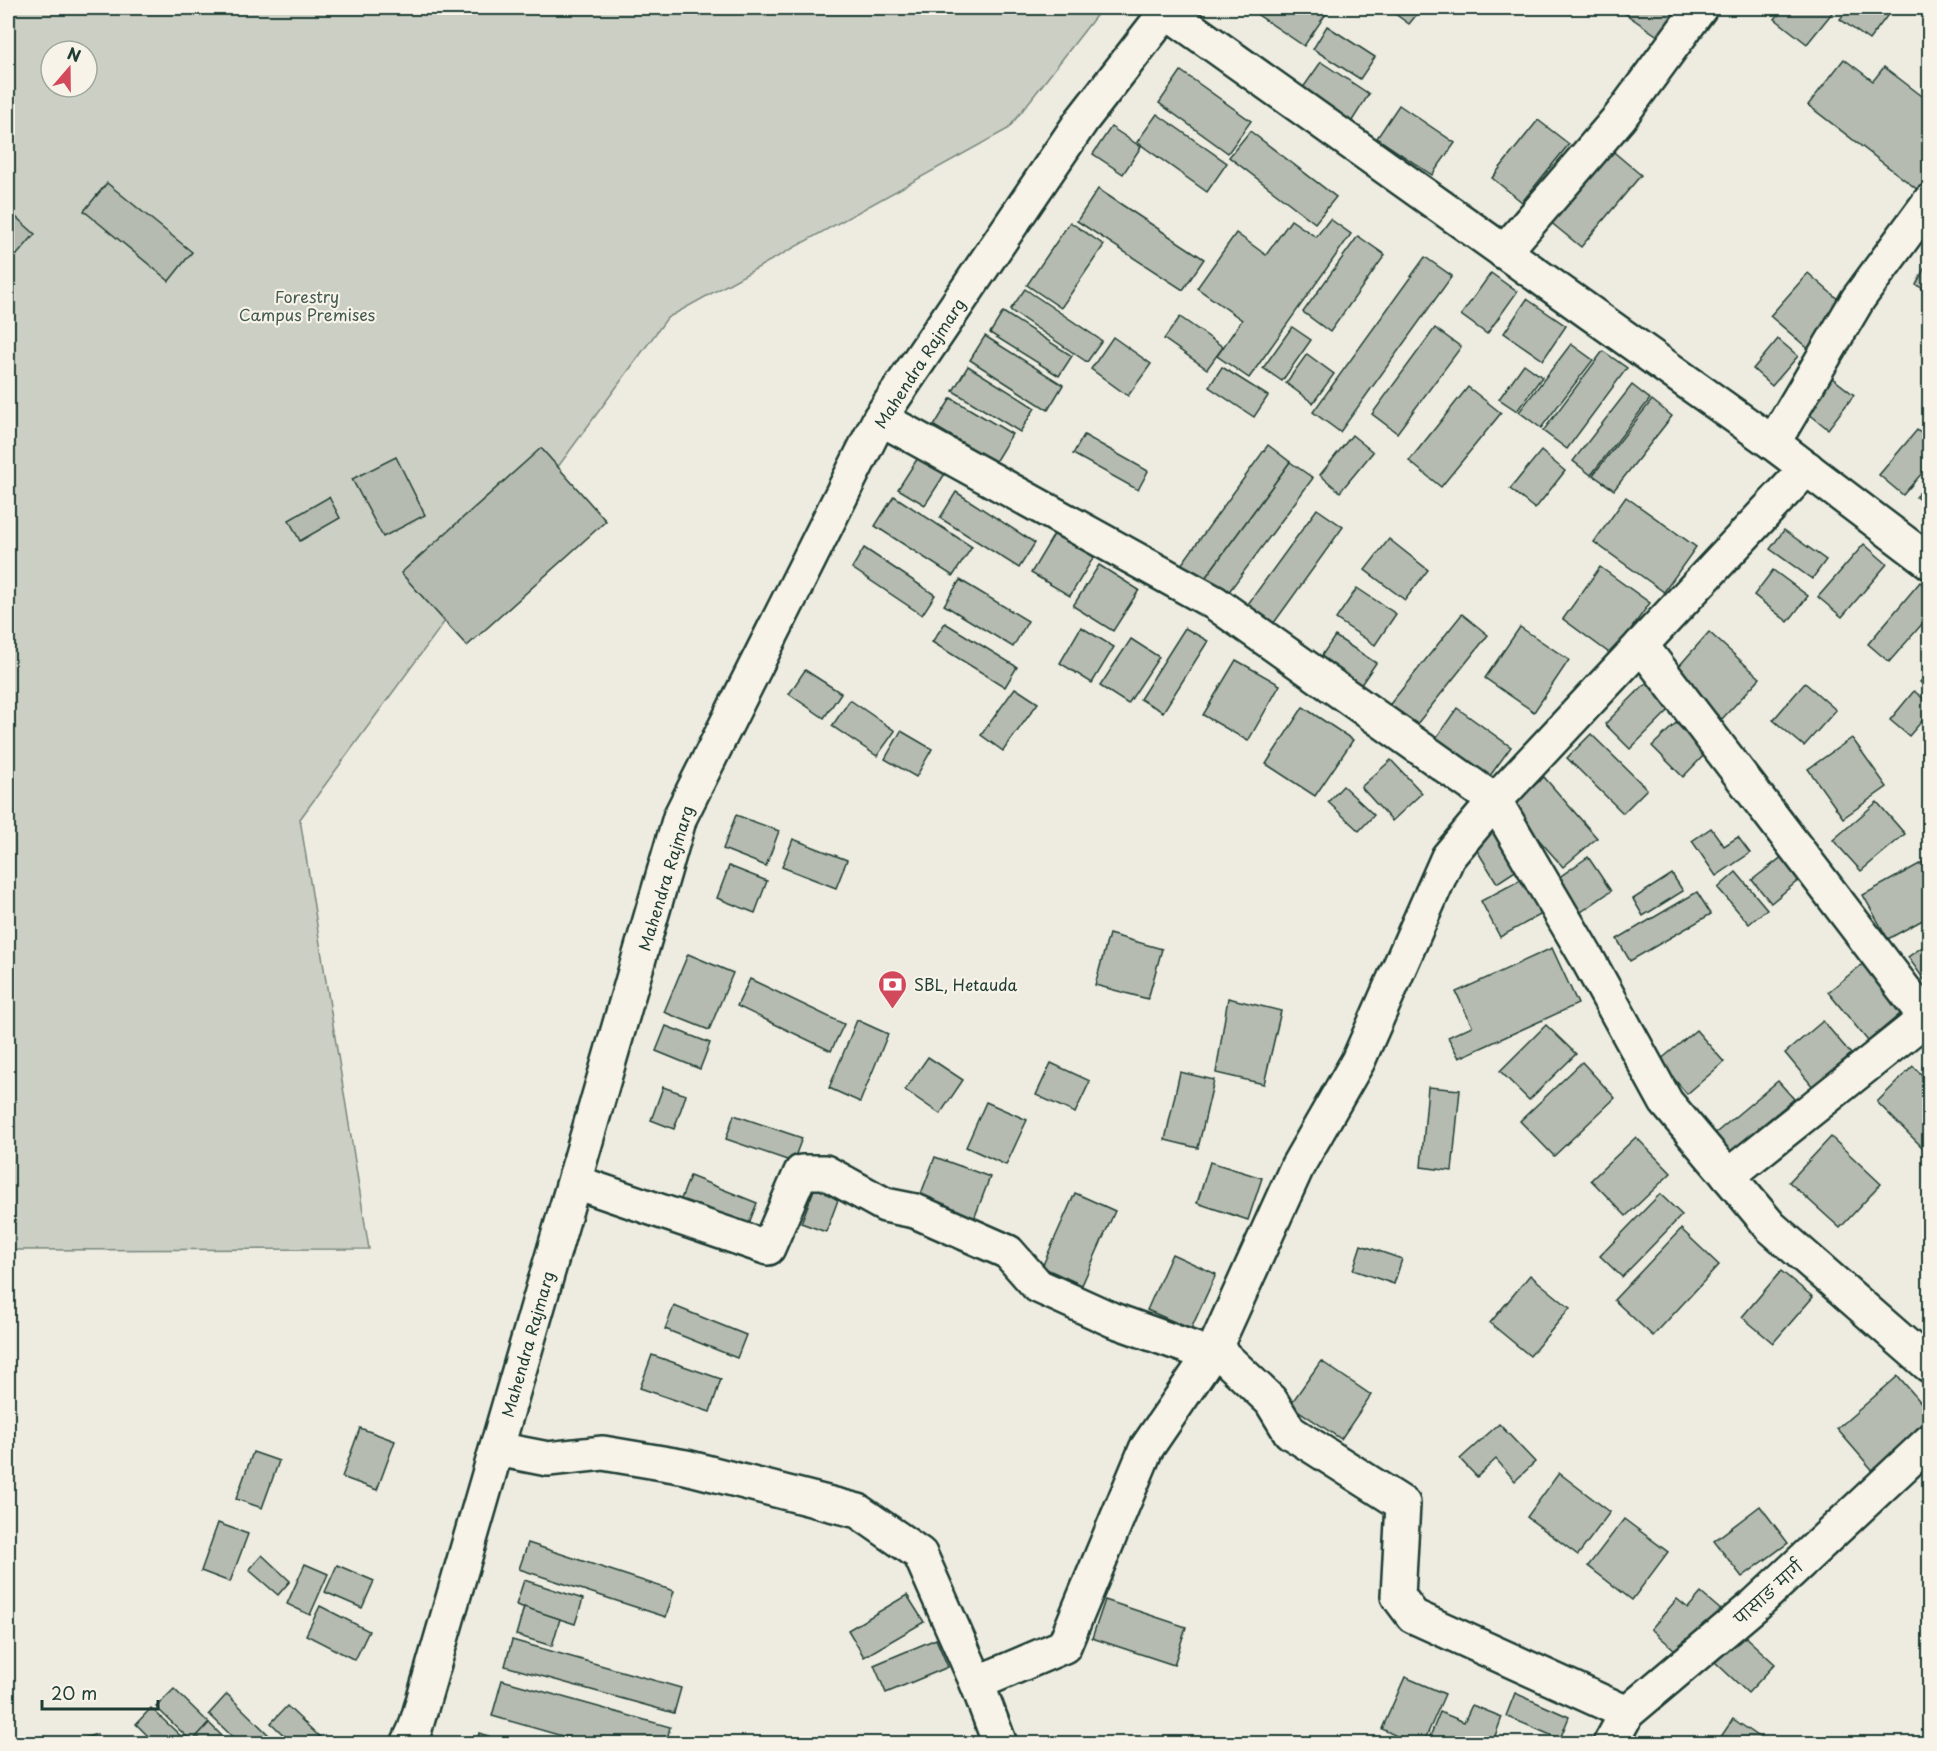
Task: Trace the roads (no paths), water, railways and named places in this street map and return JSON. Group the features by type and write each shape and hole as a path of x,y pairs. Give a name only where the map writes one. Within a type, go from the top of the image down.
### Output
{"main road":[{"path":"1504,252 1620,117 1700,8"},
{"path":"1168,9 1773,443 1929,562"},
{"name":"Mahendra Rajmarg","path":"408,1743 415,1729 680,818 880,418 1082,120 1168,9"},
{"path":"1773,443 1858,299 1929,201"},
{"path":"880,418 1215,603 1494,801 1587,958 1666,1102 1771,1227 1929,1366"},
{"path":"977,1683 1064,1646 1146,1449 1213,1351 1297,1167 1358,1061 1448,857 1494,801 1807,468"},
{"path":"1641,645 1926,1018 1728,1176"},
{"path":"574,1182 768,1248 801,1172 825,1172 885,1205 915,1211 1008,1252 1038,1286 1113,1320 1213,1351 1270,1401 1290,1432 1403,1504 1398,1596 1413,1616 1627,1713"},
{"name":"पासाङ मार्ग","path":"1610,1743 1627,1713 1756,1605 1929,1441"},
{"path":"497,1449 548,1459 603,1453 686,1467 858,1511 920,1554 977,1683 1000,1743"}],"place":[{"name":"SBL, Hetauda","path":"893,1010"}],"park label":[{"name":"Forestry Campus Premises","path":"307,305"}]}
